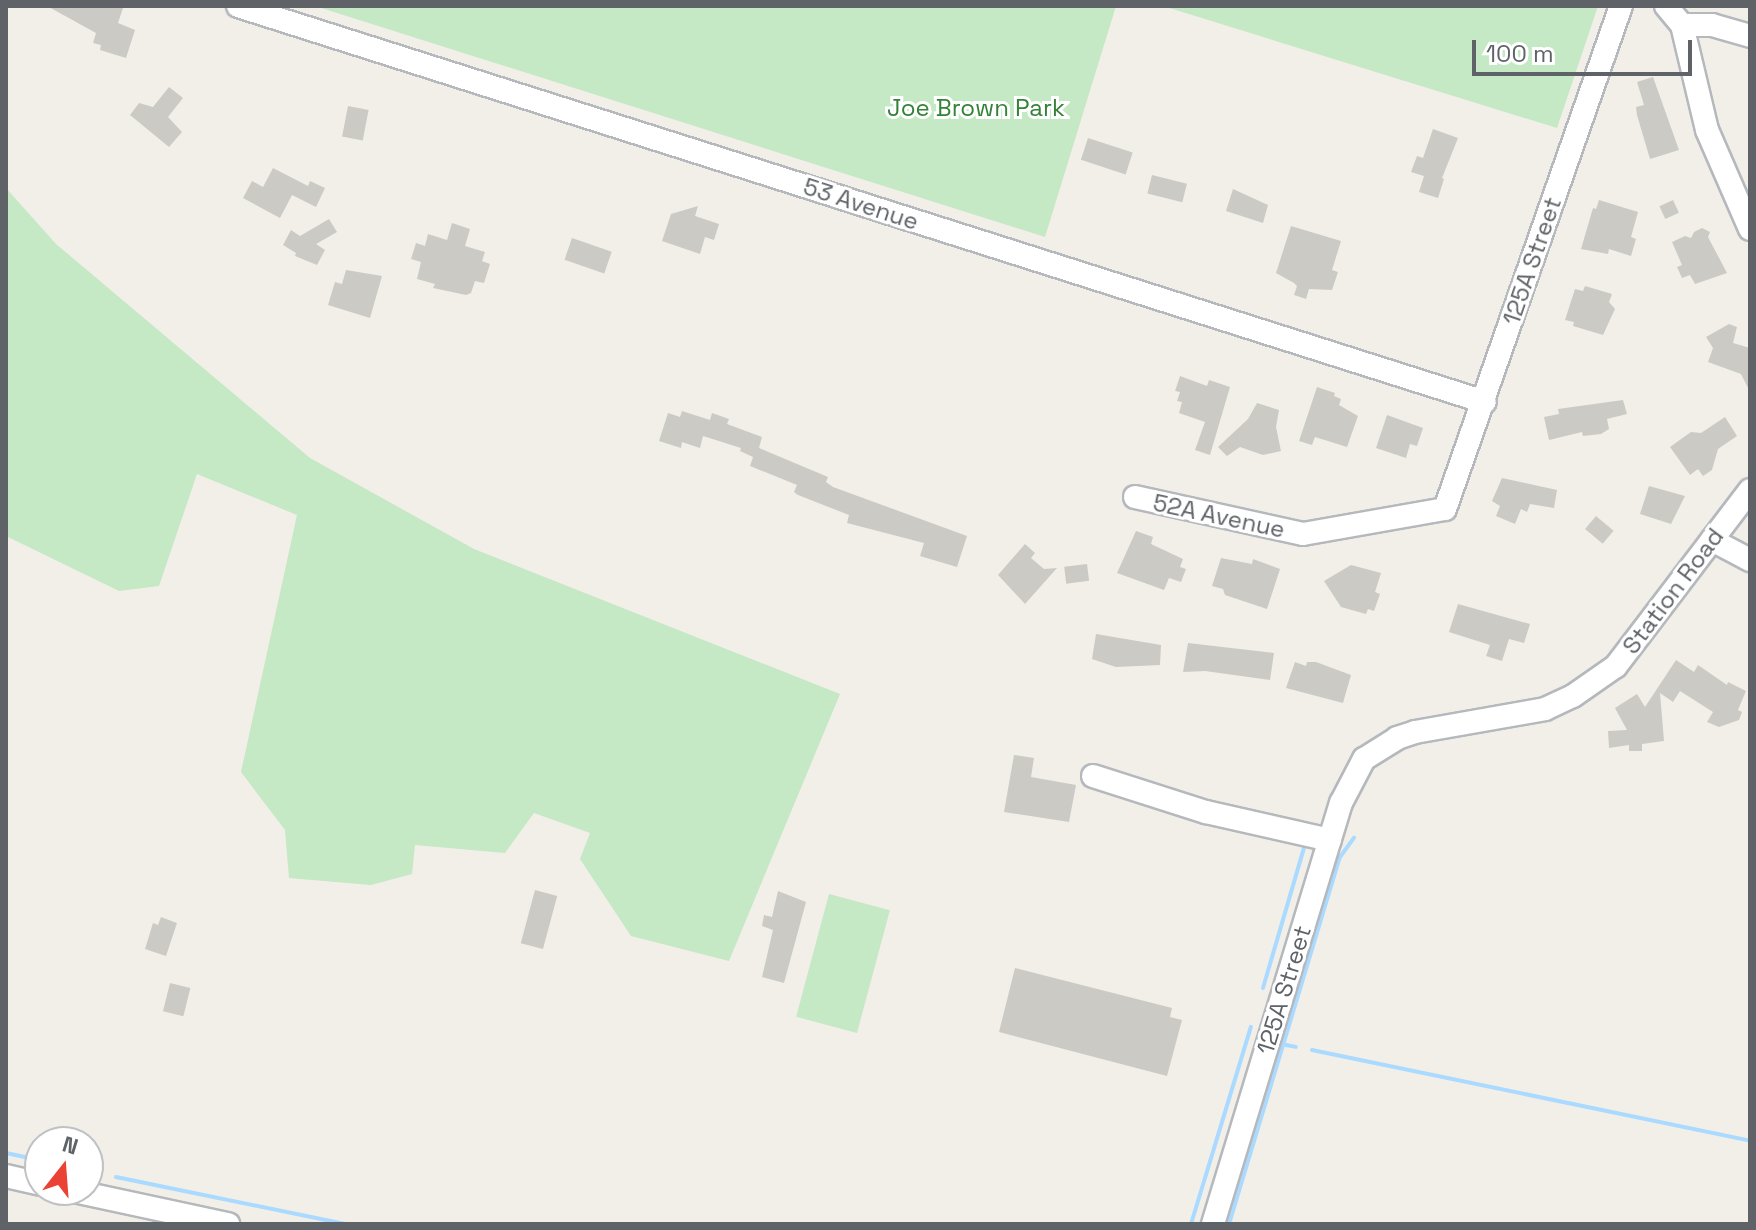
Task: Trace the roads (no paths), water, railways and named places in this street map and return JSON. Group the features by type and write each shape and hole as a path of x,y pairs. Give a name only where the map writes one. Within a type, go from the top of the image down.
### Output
{"street":[{"name":"53 Avenue","path":"238,6 1485,402"},
{"name":"125A Street","path":"1445,509 1623,9"},
{"path":"1675,13 1750,36"},
{"path":"1675,13 1707,130 1750,229"},
{"name":"Station Road","path":"1364,759 1397,738 1415,732 1527,715 1573,696 1616,666 1750,490"},
{"name":"52A Avenue","path":"1135,497 1303,534 1445,509"},
{"path":"1712,540 1750,560"},
{"name":"125A Street","path":"1213,1224 1330,840 1349,784 1364,759"},
{"path":"1093,776 1206,812 1330,840"},
{"path":"104,1197 228,1224"}],"waterway":[{"path":"1229,1224 1340,857 1354,838"},
{"path":"1263,988 1304,848"},
{"path":"1191,1224 1251,1027"},
{"path":"1286,1045 1296,1047"},
{"path":"1312,1050 1750,1141"},
{"path":"6,1153 24,1157"},
{"path":"116,1177 345,1224"}],"park label":[{"name":"Joe Brown Park","path":"976,108"}]}
